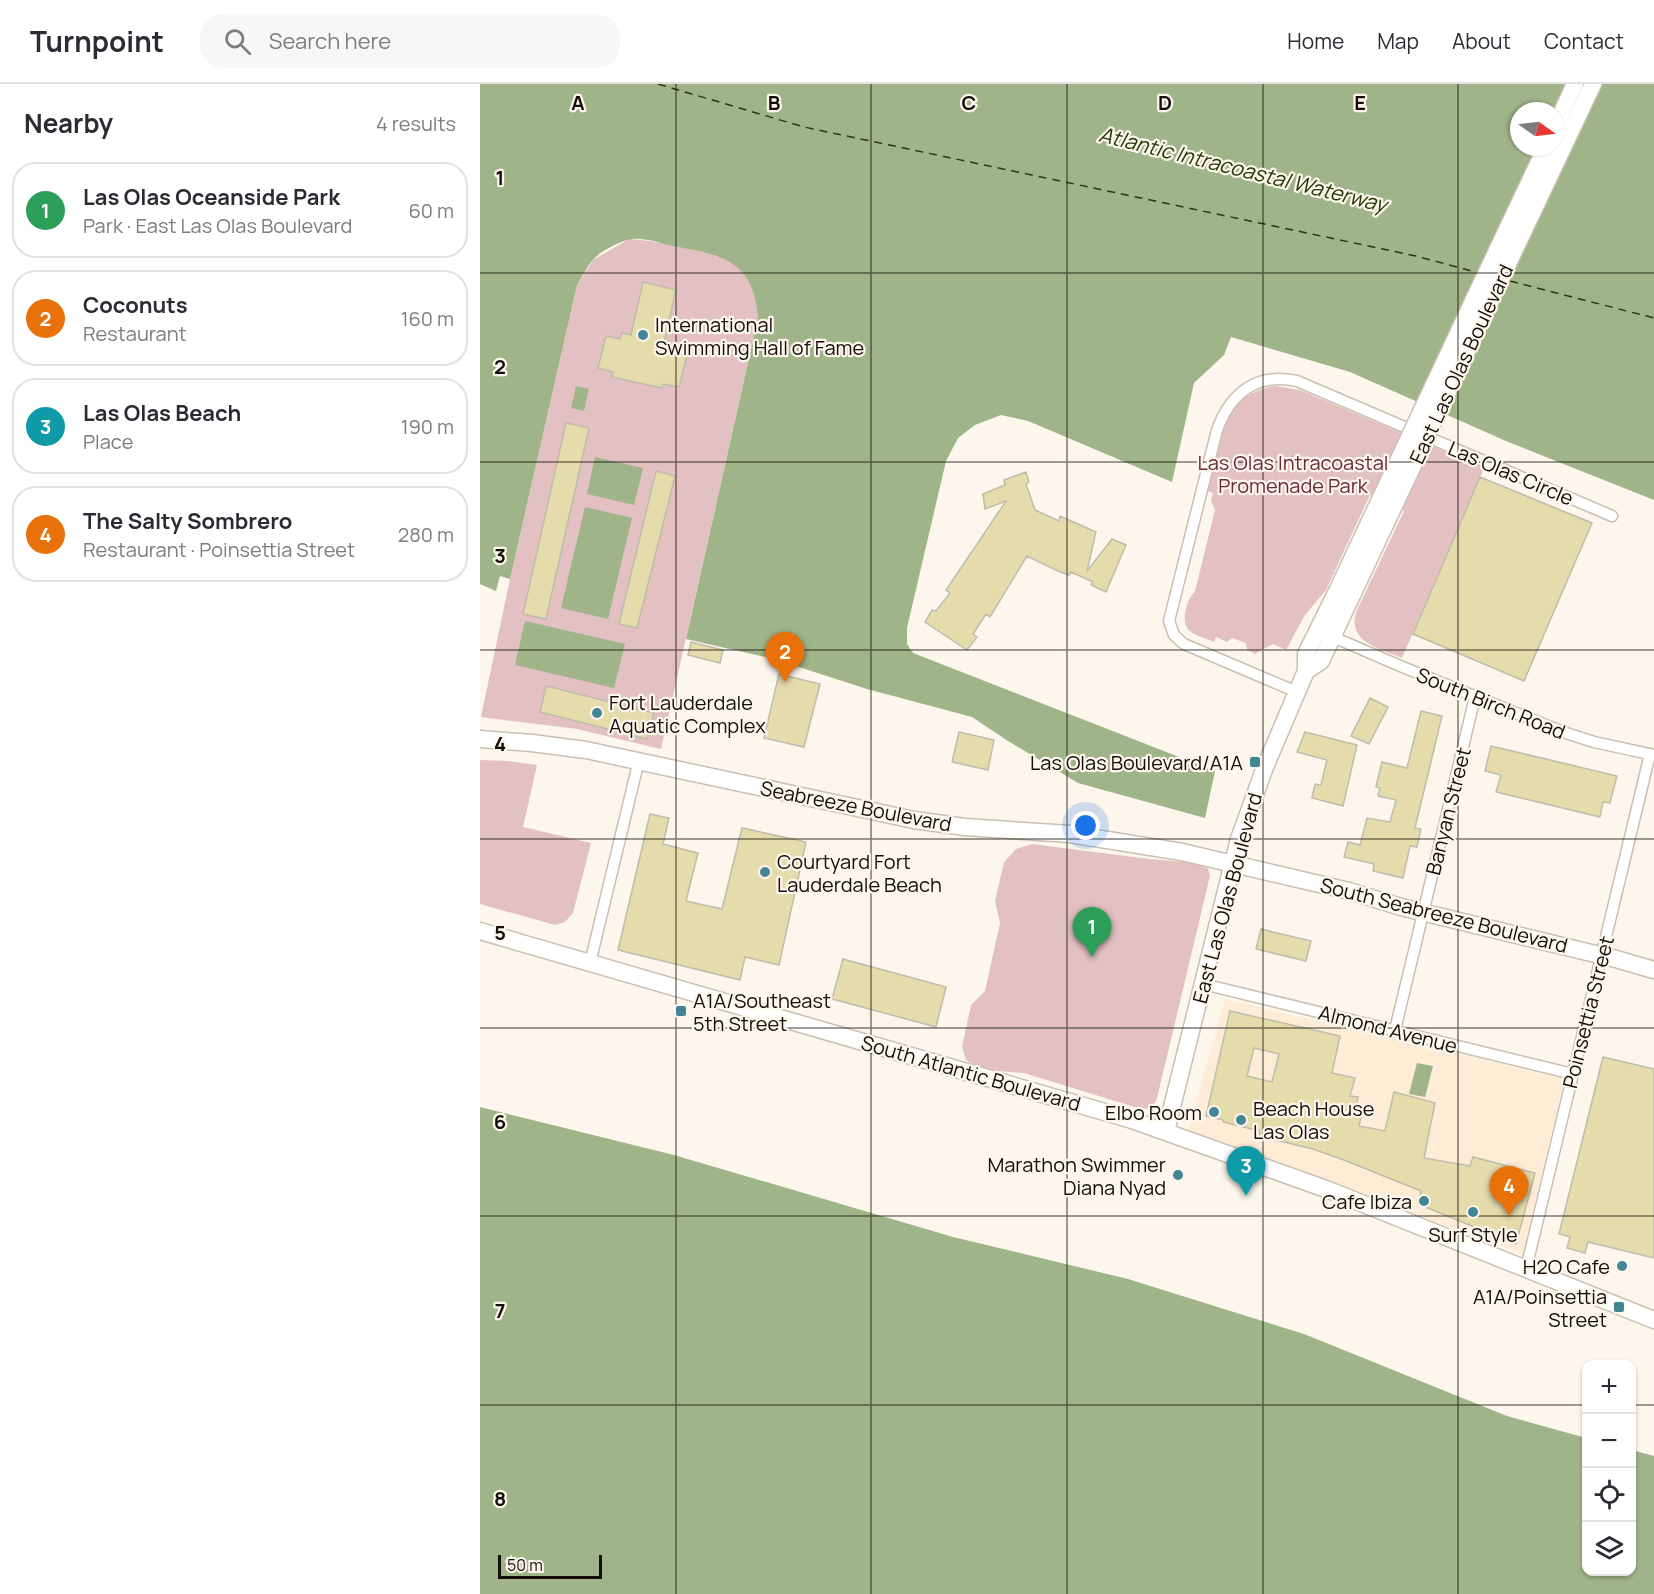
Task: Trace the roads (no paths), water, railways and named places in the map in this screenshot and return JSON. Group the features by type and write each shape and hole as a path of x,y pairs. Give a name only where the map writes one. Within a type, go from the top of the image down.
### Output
{"main road":[{"path":"1564,108 1575,84"},
{"name":"East Las Olas Boulevard","path":"1166,1131 1239,839 1261,777 1306,671 1306,654 1346,590 1593,84"},
{"name":"East Las Olas Boulevard","path":"1306,671 1321,661 1333,637 1346,590 1542,156"},
{"name":"Seabreeze Boulevard","path":"480,739 571,747 944,825 1081,835 1233,863"},
{"name":"South Seabreeze Boulevard","path":"1233,863 1654,970"},
{"name":"South Atlantic Boulevard","path":"480,931 1166,1131 1316,1185 1654,1320"}],"street":[{"name":"Las Olas Circle","path":"1297,692 1184,644 1174,634 1170,621 1170,612 1217,430 1231,402 1247,388 1257,383 1277,379 1297,381 1612,516"},
{"name":"South Birch Road","path":"1333,637 1572,735 1652,755"},
{"name":"Banyan Street","path":"1395,1030 1475,697"},
{"name":"Poinsettia Street","path":"1526,1269 1652,755"},
{"path":"590,963 639,760"},
{"name":"Almond Avenue","path":"1203,984 1573,1074"}],"water":[{"name":"Atlantic Intracoastal Waterway","path":"480,84 1654,84 1654,500 1506,441 1350,372 1231,337 1224,355 1194,383 1172,482 1028,421 1001,415 975,425 958,438 946,461 907,628 907,644 913,653 1215,771 1205,818 1078,783 972,717 867,689 774,659 686,639 758,318 755,298 749,282 741,271 731,263 704,252 648,240 623,241 599,254 577,285 510,579 500,576 496,591 480,584"},
{"path":"576,386 589,389 584,411 571,408"},
{"path":"595,457 643,468 634,505 587,494"},
{"path":"585,507 632,518 608,619 561,608"},
{"path":"525,621 625,644 614,688 515,665"},
{"path":"1417,1063 1433,1066 1425,1097 1409,1094"},
{"path":"480,1107 674,1155 953,1237 1128,1279 1304,1334 1507,1416 1582,1437 1582,1576 1636,1576 1636,1451 1654,1456 1654,1594 480,1594"}],"place":[{"name":"International Swimming Hall of Fame","path":"643,335"},
{"name":"Coconuts","path":"785,682"},
{"name":"Fort Lauderdale Aquatic Complex","path":"597,713"},
{"name":"Las Olas Boulevard/A1A","path":"1255,762"},
{"name":"Courtyard Fort Lauderdale Beach","path":"765,872"},
{"name":"Las Olas Oceanside Park","path":"1092,957"},
{"name":"A1A/Southeast 5th Street","path":"681,1011"},
{"name":"Elbo Room","path":"1214,1112"},
{"name":"Beach House Las Olas","path":"1241,1120"},
{"name":"Marathon Swimmer Diana Nyad","path":"1178,1175"},
{"name":"Las Olas Beach","path":"1246,1196"},
{"name":"Cafe Ibiza","path":"1424,1201"},
{"name":"Surf Style","path":"1473,1212"},
{"name":"The Salty Sombrero","path":"1509,1216"},
{"name":"H2O Cafe","path":"1622,1266"},
{"name":"A1A/Poinsettia Street","path":"1619,1307"}],"park label":[{"name":"Las Olas Intracoastal Promenade Park","path":"1293,474"}]}
